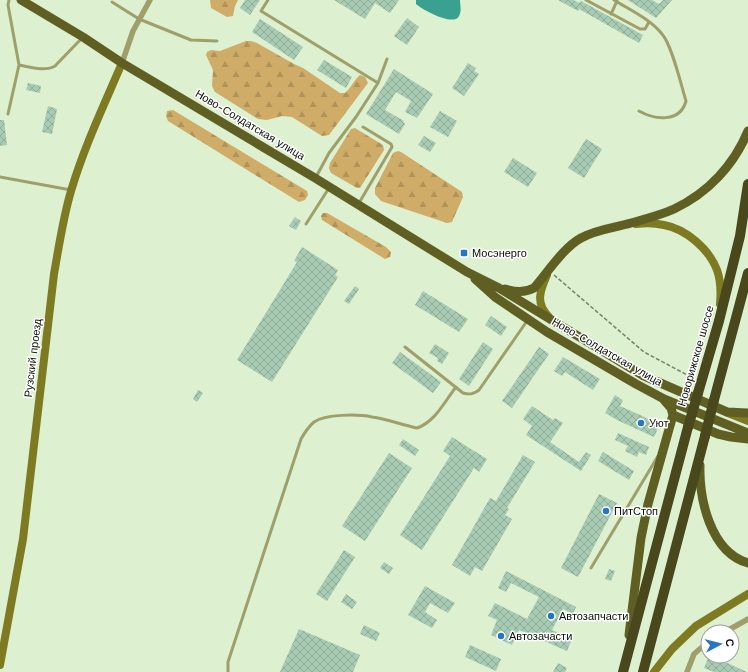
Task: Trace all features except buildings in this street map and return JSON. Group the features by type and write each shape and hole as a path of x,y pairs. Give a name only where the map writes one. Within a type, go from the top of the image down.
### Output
{"highway":[{"name":"Новорижское шоссе","path":"623,672 688,427 719,321 740,236 748,184"},
{"path":"643,672 748,273"}],"main road":[{"name":"Ново-Солдатская улица","path":"21,0 83,37 122,63 358,204 467,272 499,288 642,375 727,412"},
{"path":"499,288 516,292 527,292 552,273 571,245 582,238 596,232 629,224 674,209 692,199 706,189 722,174 735,156 748,131"},
{"name":"Ново-Солдатская улица","path":"467,272 495,297 528,319 629,380 664,399 748,433"},
{"path":"623,672 641,538 654,480 673,415 671,408 664,399"},
{"path":"727,412 748,414"},
{"path":"673,415 718,434 748,439"},
{"path":"701,452 699,481 702,500 709,523 723,545 732,554 748,563"}],"street":[{"path":"122,63 139,19 150,0"},
{"name":"Рузский проезд","path":"0,665 22,539 54,274 61,231 71,190 83,154 122,63"},
{"path":"629,224 652,223 675,228 686,234 700,246 709,257 718,275 721,292 719,321"},
{"path":"552,273 540,292 540,302 543,311 553,320"},
{"name":"Ново-Солдатская улица","path":"727,412 748,421"},
{"path":"654,672 672,649 696,626 748,594"},
{"path":"739,624 748,619"},
{"path":"687,672 694,654 700,649"}],"lane":[{"path":"8,114 19,65 8,5 9,0"},
{"path":"268,0 261,11 378,83"},
{"path":"586,0 640,29 645,29 649,22"},
{"path":"611,14 616,1 649,22 663,34 686,101 684,108 674,116 656,118 639,111"},
{"path":"112,2 139,19 191,40 217,41"},
{"path":"19,65 46,69 51,68 55,66 83,37"},
{"path":"315,178 329,153 356,117 378,83 387,59"},
{"path":"358,204 392,147 391,144 363,127"},
{"path":"0,177 71,190"},
{"path":"306,224 330,187"},
{"path":"405,347 463,393 474,393 479,390 528,319"},
{"path":"228,672 228,662 301,439 306,429 315,421 323,417 332,416 371,417 417,428 423,426 431,420 456,387"},
{"path":"591,568 665,444"},
{"path":"642,481 654,480"}],"path":[{"path":"552,273 644,352 691,377"}],"green space":[{"path":"210,0 238,0 233,16 227,17 211,8"},
{"path":"246,41 257,43 303,68 340,93 345,93 360,75 365,77 368,83 329,135 322,136 292,117 282,116 267,120 258,119 215,92 212,86 213,70 206,55 207,52 211,50 220,51"},
{"path":"173,110 307,191 308,195 305,200 299,202 168,121 166,116 167,111"},
{"path":"355,128 383,145 384,150 360,188 357,188 331,173 329,168 330,163 351,129"},
{"path":"398,151 462,192 463,197 452,222 447,223 381,201 375,194 375,188 393,153"},
{"path":"323,213 327,213 386,247 391,252 390,257 385,259 322,220 321,216"}],"water":[{"path":"416,0 460,0 460,14 456,19 445,19 420,7 416,4"}],"place":[{"name":"Мосэнерго","path":"464,253"},
{"name":"Уют","path":"641,423"},
{"name":"ПитСтоп","path":"606,511"},
{"name":"Автозапчасти","path":"551,616"},
{"name":"Автозачасти","path":"501,636"}]}
